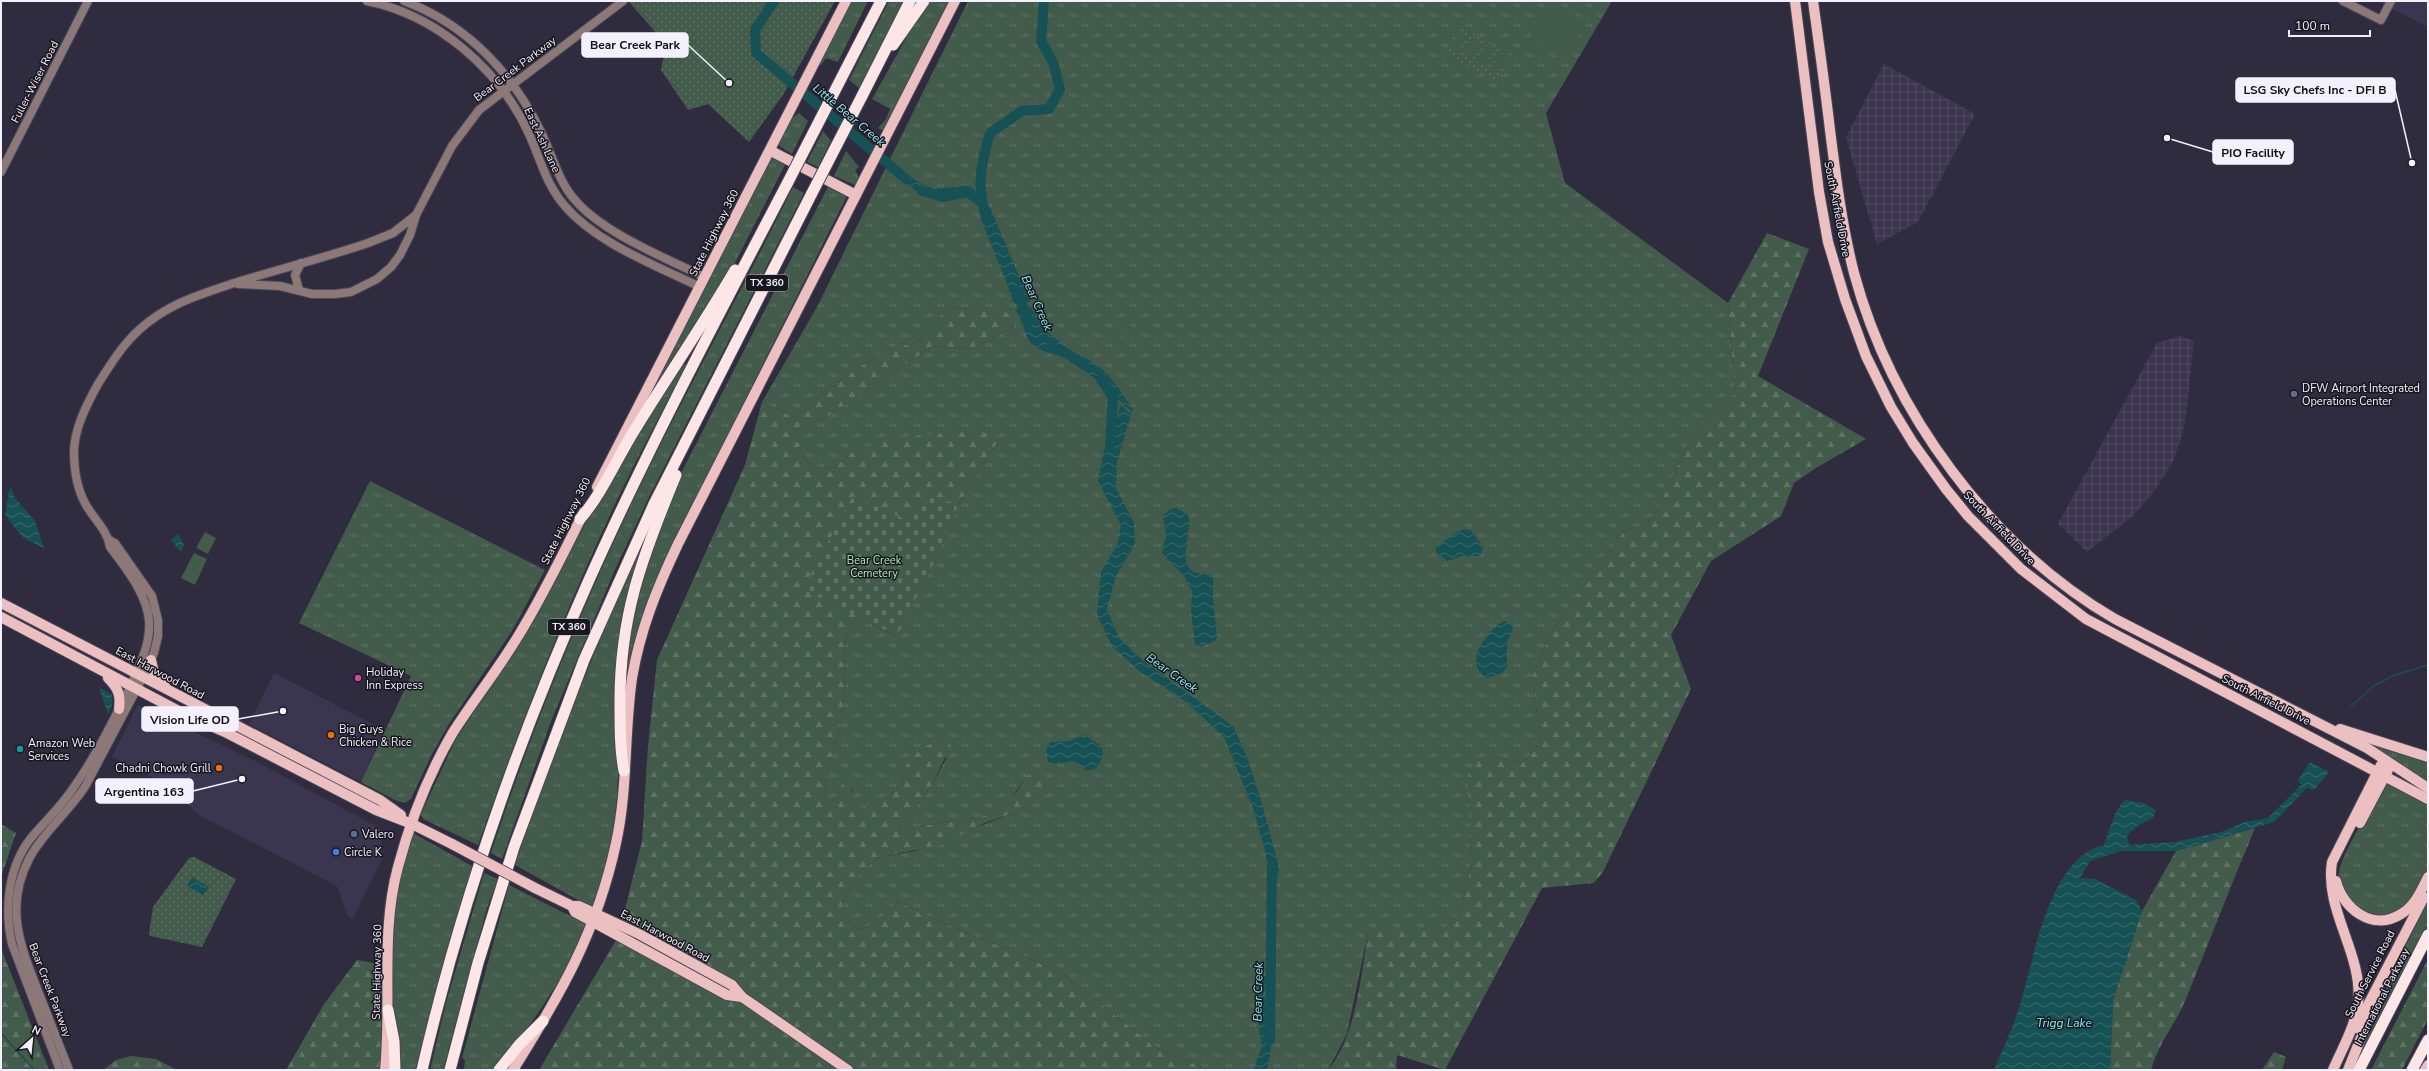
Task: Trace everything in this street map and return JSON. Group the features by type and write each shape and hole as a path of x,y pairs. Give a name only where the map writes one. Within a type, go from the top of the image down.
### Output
{"highway":[{"path":"856,50 858,34 873,1"},
{"name":"TX 360","path":"422,1070 467,907 514,765 543,689 590,579 630,493 881,1"},
{"name":"TX 360","path":"450,1070 490,924 541,772 575,682 616,586 686,442 812,193 882,59 910,1"},
{"path":"882,59 910,24 924,1"},
{"path":"580,519 590,508 635,429 718,300 760,223 775,208"},
{"path":"624,771 621,751 620,686 624,633 640,568 655,526 682,461 686,442"},
{"name":"International Parkway","path":"2359,1070 2428,935"},
{"path":"388,1010 394,1041 395,1070"},
{"path":"499,1070 519,1045 543,1021"},
{"path":"2412,1070 2428,1040"}],"main road":[{"name":"State Highway 360","path":"385,1070 388,1010 387,947 392,899 398,867 412,824 449,741 516,640 580,519 704,277 788,118 846,1"},
{"path":"513,1070 570,974 595,918 616,843 632,679 645,620 655,593 955,1"},
{"name":"South Airfield Drive","path":"1795,1 1824,219 1845,299 1866,356 1908,435 1968,516 2035,581 2086,619 2428,798"},
{"name":"South Airfield Drive","path":"1813,1 1842,216 1855,275 1880,349 1898,386 1920,425 1950,468 2007,534 2058,580 2104,613 2389,760 2428,788"},
{"path":"771,151 856,195"},
{"path":"1824,219 1842,216"},
{"name":"East Harwood Road","path":"1,603 380,800 412,824"},
{"name":"East Harwood Road","path":"1,617 133,688 280,760 376,810 412,824 452,844 572,906 575,912 595,918 727,995 742,997 848,1070"},
{"path":"151,660 154,673 169,691"},
{"path":"88,664 116,685 120,698 119,709"},
{"path":"2307,718 2428,757"},
{"path":"280,760 284,750"},
{"path":"2334,1070 2356,1012 2358,990 2356,969 2332,891 2330,872 2332,862 2389,760"},
{"path":"2382,773 2338,864 2336,876 2339,890 2347,904 2357,914 2369,919 2382,920 2402,914 2412,906 2428,877"},
{"name":"South Service Road","path":"2334,1070 2428,890"},
{"path":"2348,1070 2374,1011 2388,967"},
{"path":"2425,1070 2428,1065"}],"street":[{"name":"Fuller-Wiser Road","path":"1,172 88,1"},
{"name":"East Ash Lane","path":"367,1 408,15 434,29 471,56 489,72 515,107 555,193 580,222 611,242 700,287"},
{"name":"East Ash Lane","path":"404,1 420,6 450,24 469,38 497,64 526,102 564,184 574,199 592,218 704,277"},
{"name":"Bear Creek Parkway","path":"231,284 280,286 312,294 351,292 368,285 391,267 400,255 410,235 416,215 463,129 479,110 512,83 623,1"},
{"path":"2343,1 2381,20 2391,1"},
{"path":"532,142 543,137"},
{"name":"Bear Creek Parkway","path":"69,1070 21,948 16,923 17,897 22,875 31,856 44,836 75,802 139,675 148,640 148,615 143,599 110,547 109,540 86,505 75,474 74,451 79,424 89,400 114,358 140,329 163,312 185,299 368,243 393,233 416,215"},
{"path":"299,290 295,275 300,263"},
{"name":"Bear Creek Parkway","path":"109,540 115,543 152,596 158,628 157,644 151,660 139,675"},
{"name":"Bear Creek Parkway","path":"60,1070 18,966 8,928 8,902 18,862 30,839 61,806 75,787 94,756 119,709 133,688"}],"shaded area":[{"path":"2377,1 2428,1 2428,27"},
{"path":"1884,64 1975,114 1918,222 1877,244 1846,137"},
{"path":"2180,336 2194,341 2185,424 2174,460 2156,489 2134,515 2087,552 2058,524 2157,343"},
{"path":"274,673 384,730 361,782 249,724"},
{"path":"138,705 259,763 381,829 382,858 353,919 348,917 337,886 199,815 174,791 138,769 112,757"}],"green space":[{"path":"835,1 783,95 749,142 708,104 688,110 661,70 666,44 629,2"},
{"path":"850,1 868,1 838,62 826,58 821,65 818,63"},
{"path":"889,1 903,1 859,88 849,80"},
{"path":"927,1 951,1 884,131 878,128 886,119 890,109 872,99"},
{"path":"968,1 1612,1 1546,113 1565,183 1728,303 1735,394 1690,440 1657,510 1647,524 1625,530 1575,598 1549,637 1533,675 1540,744 1522,763 1494,757 1470,827 1471,864 1461,910 1444,930 1368,933 1347,1034 1328,1070 1209,1070 1158,1049 1066,976 1020,954 961,931 897,902 874,923 863,928 857,929 846,917 842,903 860,871 880,857 915,851 1016,812 1038,797 1059,787 1024,778 1003,810 990,815 898,830 932,785 947,757 901,775 904,780 899,787 887,798 872,805 846,805 847,797 853,789 841,786 834,802 824,798 828,773 842,712 845,689 845,645 851,625 858,617 896,636 936,559 958,505 998,441 854,450 833,469 824,469 816,467 805,459 799,446 798,429 828,416 933,346 969,349 996,337 1017,324 973,309 947,307 933,329 910,346 901,343 864,364 820,395 795,418 762,402 817,307"},
{"path":"1548,1 1585,21 1565,61 1528,40"},
{"path":"1459,26 1512,54 1498,82 1444,53"},
{"path":"1459,31 1467,35 1458,53 1450,49"},
{"path":"1472,38 1480,42 1472,59 1463,55"},
{"path":"1485,45 1494,49 1485,66 1477,62"},
{"path":"1499,52 1507,56 1498,73 1490,69"},
{"path":"799,113 808,121 792,154 778,145 791,116 794,117"},
{"path":"823,131 831,141 818,167 807,162"},
{"path":"846,151 859,167 855,170 859,178 855,185 834,176"},
{"path":"772,157 786,163 736,261 638,419 770,159"},
{"path":"829,185 846,195 846,198 682,526 626,697 624,656 632,606 677,481"},
{"path":"793,187 804,193 648,499 614,572 552,719 502,859 491,853 503,817 528,747 556,676 600,572 622,523 670,427"},
{"path":"1767,233 1809,249 1758,376 1866,439 1816,468 1794,483 1781,516 1711,561 1671,635 1691,689 1603,872 1594,883 1542,888 1445,1070 1397,1055 1396,1070 1328,1070 1345,1041 1351,1023 1360,986 1368,933 1386,929 1444,930 1461,910 1471,864 1468,775 1478,761 1494,757 1522,763 1540,744 1533,675 1549,637 1575,598 1625,530 1647,524 1657,510 1690,440 1735,394 1728,303"},
{"path":"947,307 973,309 1002,307 1017,324 996,337 969,349 933,346 828,416 798,429 799,446 805,459 816,467 824,469 833,469 854,450 902,437 980,430 998,441 958,505 936,559 897,636 858,617 851,625 845,645 845,689 842,712 828,773 824,798 834,802 841,786 849,779 854,782 846,805 864,806 880,802 899,787 904,780 901,775 918,751 929,744 945,738 951,745 932,785 898,830 990,815 1003,810 1009,800 1019,789 1024,778 1036,771 1057,780 1059,787 1038,797 1016,812 985,823 941,845 880,857 860,871 842,903 846,917 857,929 863,928 874,923 897,902 961,931 1020,954 1066,976 1158,1049 1209,1070 539,1070 618,937 642,841 648,746 657,660 745,465 762,402 795,418 820,395 864,364 901,343 910,346 916,342 931,329"},
{"path":"1119,322 1129,323 1132,329 1131,332 1112,340 1107,339 1108,330"},
{"path":"683,362 686,365 642,449 597,542 526,714 478,845 423,819 421,814 456,739 530,628 620,458"},
{"path":"370,481 545,570 512,631 449,724 432,754 411,799 405,803 397,801 361,782 411,676 299,623"},
{"name":"Bear Creek Cemetery","path":"926,495 958,505 936,559 897,636 803,589 853,496 911,522"},
{"path":"205,532 216,538 208,554 196,548"},
{"path":"194,553 207,559 195,585 181,578"},
{"path":"638,553 641,555 624,613 617,797 611,846 596,901 594,906 589,906 515,865 528,825 572,708"},
{"path":"2359,737 2428,759 2428,782"},
{"path":"2389,783 2428,805 2428,871 2412,901 2395,914 2375,917 2351,906 2339,878 2344,858 2357,831 2385,784"},
{"path":"1,824 16,833 1,877"},
{"path":"2255,828 2186,999 2158,1051 2151,1070 2110,1070 2113,1000 2142,911 2176,851"},
{"path":"413,833 472,866 415,1070 397,1070 391,967 393,928 402,871"},
{"path":"194,857 236,879 202,947 150,936 149,933 153,907 189,858"},
{"path":"484,873 498,879 487,908 443,1070 430,1070 446,1003"},
{"path":"509,885 586,924 578,944 558,982 535,1018 495,1070 464,1070 465,1060 462,1058"},
{"path":"2428,901 2428,924 2353,1070 2390,978"},
{"path":"1,948 49,1070 1,1070"},
{"path":"2428,959 2428,1019 2402,1070 2371,1070"},
{"path":"357,960 374,963 382,990 381,1070 286,1070 324,1004"},
{"path":"2274,1052 2286,1057 2282,1070 2262,1070"},
{"path":"131,1056 156,1059 177,1070 103,1070 116,1060"}],"water":[{"path":"898,169 920,183 934,189 972,185 973,192 929,195 916,191 894,174"},
{"path":"989,205 1030,302 1014,304 979,212"},
{"path":"1031,307 1043,328 1066,347 1060,356 1038,348 1028,339 1015,309"},
{"path":"1076,353 1096,365 1109,376 1133,409 1132,412 1094,378 1069,361"},
{"path":"1121,405 1131,414 1117,462 1116,488 1134,523 1135,544 1116,576 1107,609 1119,638 1142,660 1233,726 1247,757 1263,807 1279,867 1277,880 1270,877 1264,847 1253,808 1224,737 1185,701 1139,671 1112,646 1097,615 1101,572 1117,545 1121,525 1098,481 1104,451"},
{"path":"10,486 15,498 35,521 44,548 23,538 5,515"},
{"path":"1176,508 1188,515 1189,529 1186,560 1188,566 1192,571 1199,574 1213,576 1213,601 1217,636 1216,640 1201,647 1195,644 1191,611 1192,591 1184,576 1162,553 1166,535 1163,516 1170,509"},
{"path":"1465,529 1472,531 1483,548 1480,556 1463,556 1447,561 1436,552 1436,547 1457,532"},
{"path":"178,534 184,544 181,552 171,540"},
{"path":"1504,621 1510,623 1513,628 1507,643 1507,667 1502,673 1487,678 1480,672 1477,665 1479,648 1490,632"},
{"path":"99,687 112,695 112,705 108,714"},
{"path":"1085,735 1102,747 1103,755 1097,768 1087,771 1073,761 1057,764 1048,762 1046,750 1050,742 1068,741"},
{"name":"Trigg Lake","path":"2310,762 2329,772 2314,790 2307,788 2274,822 2176,851 2121,851 2090,861 2080,878 2095,879 2136,900 2142,911 2113,1000 2110,1070 1994,1070 2020,1005 2038,937 2057,889 2070,869 2085,853 2104,845 2115,815 2125,800 2143,803 2156,810 2153,818 2139,825 2127,835 2129,845 2175,842 2221,832 2245,822 2268,818 2301,785 2298,780"},
{"path":"192,877 209,887 203,895 187,886"},
{"path":"1264,976 1267,976 1264,993 1273,1037 1267,1070 1254,1070 1262,1045 1259,1031 1257,991"}],"waterway":[{"name":"Little Bear Creek","path":"774,1 755,30 756,53 906,179"},
{"path":"988,221 982,198 981,177 984,156 990,133 1022,111 1049,109 1060,89 1053,62 1041,41 1044,1"},
{"name":"Little Bear Creek","path":"922,191 943,197 968,192 981,202"},
{"name":"Bear Creek","path":"1017,291 1028,321"},
{"name":"Bear Creek","path":"1051,347 1068,354 1084,365"},
{"name":"Bear Creek","path":"1101,379 1113,397 1110,445"},
{"path":"2351,706 2375,685 2395,675 2428,665"},
{"name":"Bear Creek","path":"1270,1040 1272,866"},
{"path":"1,1033 34,1070"}],"place":[{"name":"Bear Creek Park","path":"729,83"},
{"name":"PIO Facility","path":"2167,138"},
{"name":"LSG Sky Chefs Inc - DFI B","path":"2412,163"},
{"name":"DFW Airport Integrated Operations Center","path":"2294,394"},
{"name":"Holiday Inn Express","path":"358,678"},
{"name":"Vision Life OD","path":"283,711"},
{"name":"Big Guys Chicken & Rice","path":"331,735"},
{"name":"Amazon Web Services","path":"20,749"},
{"name":"Chadni Chowk Grill","path":"219,768"},
{"name":"Argentina 163","path":"242,779"},
{"name":"Valero","path":"354,834"},
{"name":"Circle K","path":"336,852"}]}
